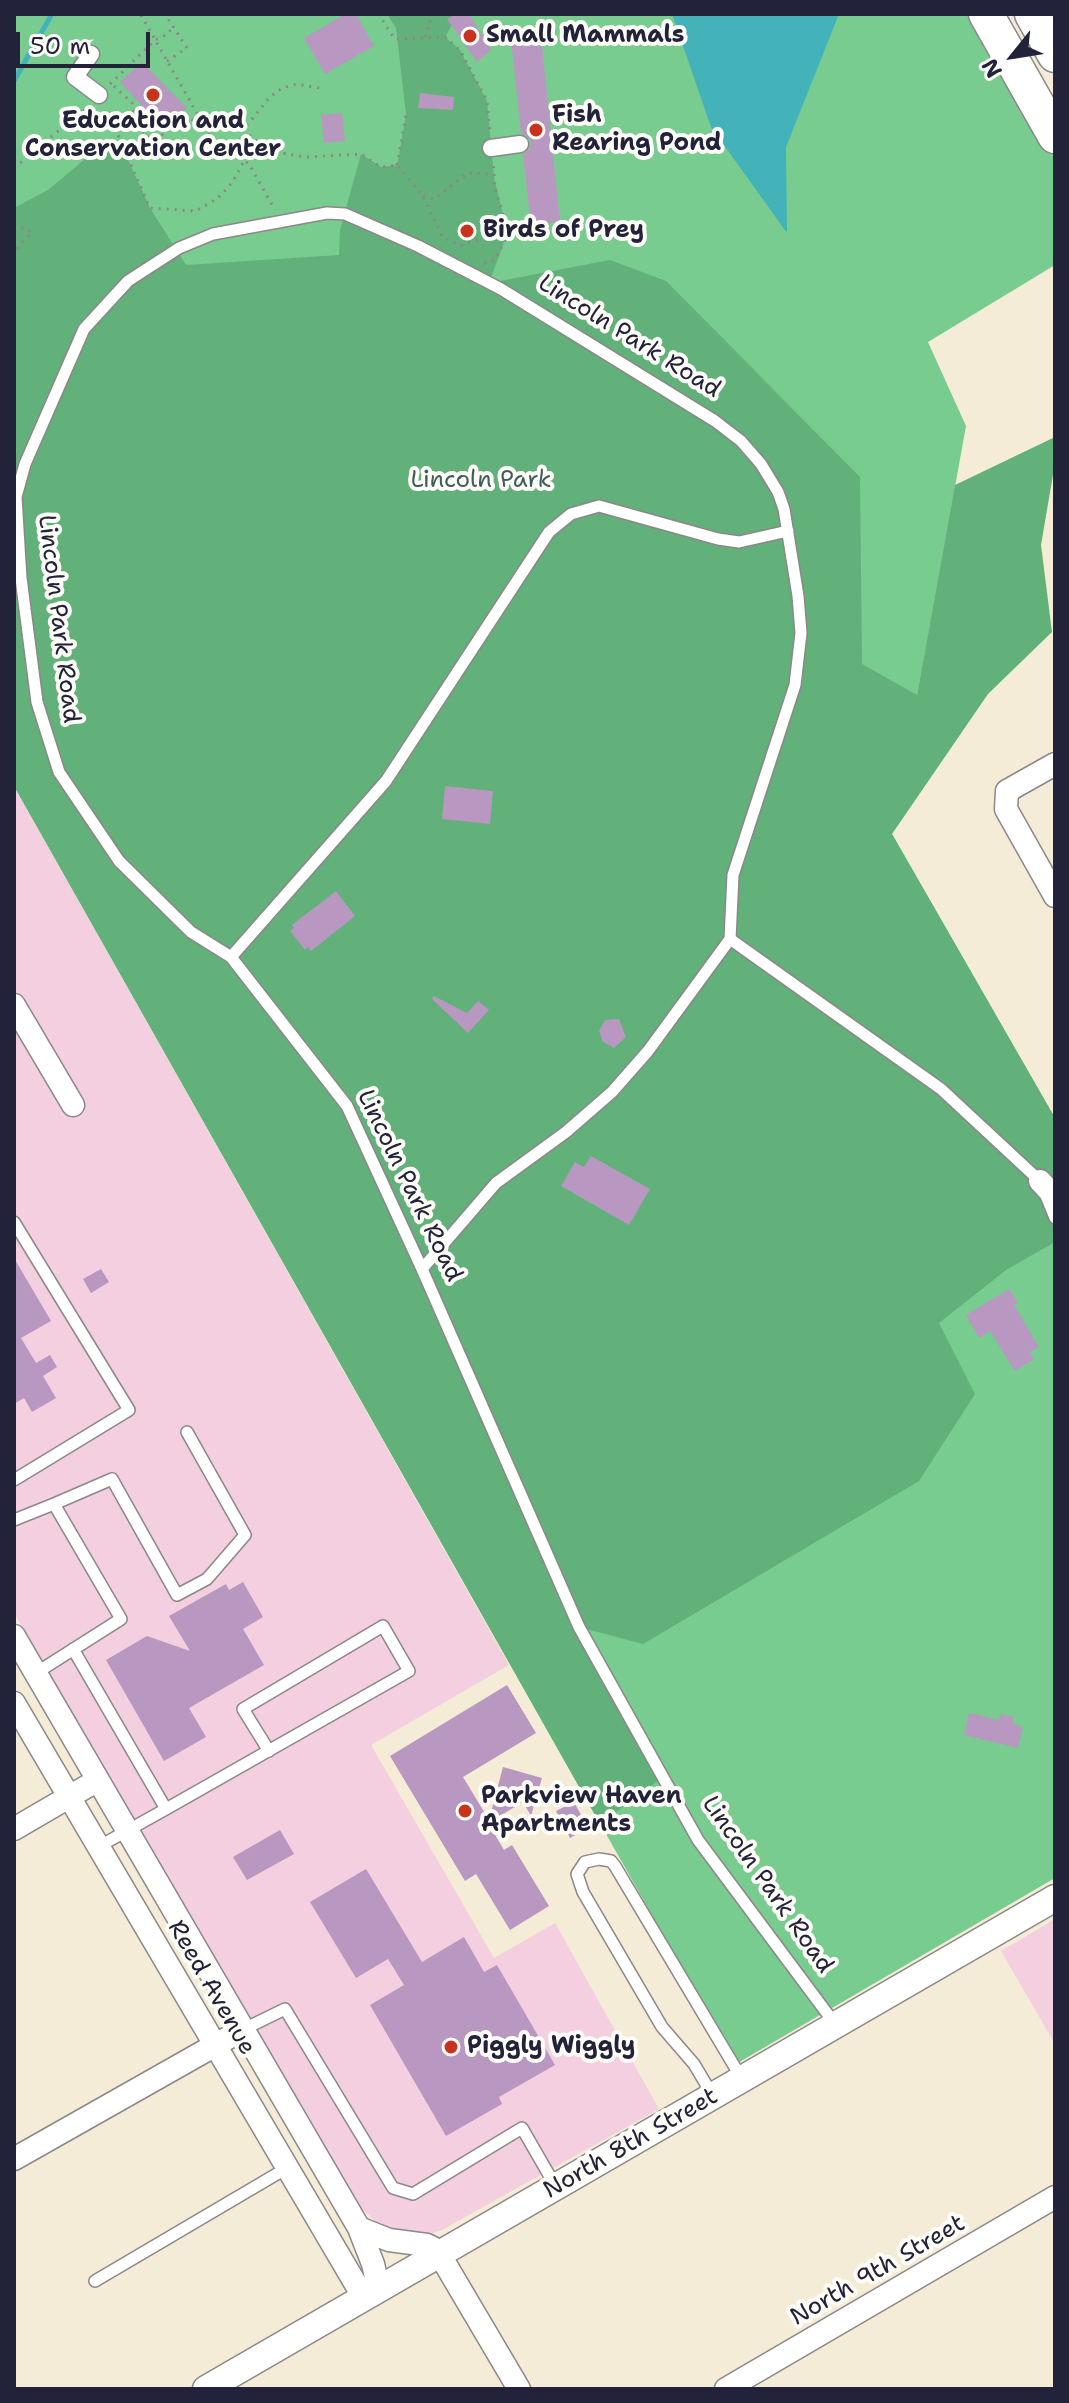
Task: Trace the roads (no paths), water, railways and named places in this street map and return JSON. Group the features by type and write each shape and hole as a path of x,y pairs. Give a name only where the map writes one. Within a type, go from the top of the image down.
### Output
{"main road":[{"path":"986,14 1055,136"},
{"path":"1032,14 1055,55"}],"street":[{"path":"91,54 75,77 105,89"},
{"path":"491,148 520,144"},
{"path":"1055,764 1007,791 1006,809 1055,896"},
{"path":"14,1005 73,1105"},
{"name":"Reed Avenue","path":"14,1636 359,2228 373,2264 371,2294"},
{"name":"Reed Avenue","path":"14,1703 287,2168 371,2294"},
{"path":"14,1829 98,1780"},
{"name":"North 8th Street","path":"206,2389 1055,1898"},
{"path":"14,2159 242,2030"},
{"name":"North 9th Street","path":"726,2389 1055,2197"},
{"path":"359,2228 389,2240 427,2245 441,2254 519,2389"}],"lane":[{"name":"Lincoln Park Road","path":"730,939 733,875 795,685 801,633 788,531 778,492 761,464 741,441 658,385 501,289 418,246 345,214 327,213 213,234 179,248 128,281 84,329 25,464 16,497 21,578 37,702 59,772 119,861 191,932 231,957 347,1106 579,1627 698,1840 836,2025"},
{"path":"231,957 386,781 549,532 571,514 599,506 739,542 788,531"},
{"path":"422,1269 496,1183 566,1132 612,1092 648,1051 730,939 941,1089 1048,1189 1055,1218"},
{"path":"14,1222 129,1410 14,1480"},
{"path":"14,1520 112,1479 177,1595 207,1579 245,1535 187,1432"},
{"path":"36,1673 121,1619 54,1504"},
{"path":"98,1847 269,1751 409,1671 383,1626 243,1709 269,1751"},
{"path":"73,1649 166,1809"},
{"path":"713,2096 694,2064 662,2027 583,1892 577,1874 585,1862 599,1859 611,1861 615,1866 742,2080"},
{"path":"242,2030 285,2009 393,2188 413,2194 522,2128 556,2187"},
{"path":"95,2281 287,2168"}],"water":[{"path":"672,14 839,14 786,147 787,233 711,127"}],"waterway":[{"path":"14,81 52,14"}],"place":[{"name":"Small Mammals","path":"470,36"},
{"name":"Education and Conservation Center","path":"153,95"},
{"name":"Fish Rearing Pond","path":"536,130"},
{"name":"Birds of Prey","path":"467,231"},
{"name":"Parkview Haven Apartments","path":"465,1811"},
{"name":"Piggly Wiggly","path":"451,2047"}],"park label":[{"name":"Lincoln Park","path":"481,481"}]}
